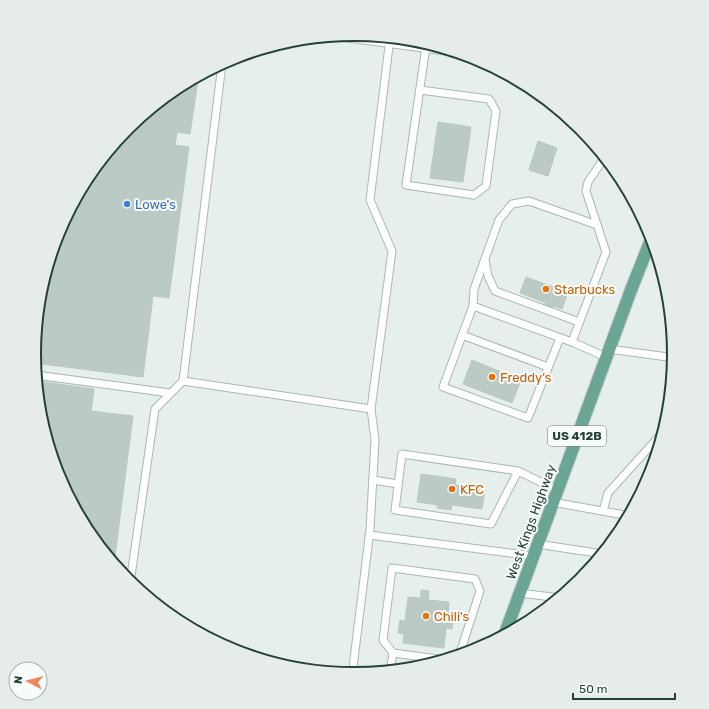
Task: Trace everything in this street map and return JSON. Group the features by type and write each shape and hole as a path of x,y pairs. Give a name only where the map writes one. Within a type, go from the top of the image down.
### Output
{"main road":[{"name":"West Kings Highway","path":"507,628 552,502 648,247"}],"lane":[{"path":"353,668 369,535 375,440 371,409 392,251 370,200 389,43"},
{"path":"420,90 489,99 496,111 486,186 474,195 406,185 426,49"},
{"path":"131,574 154,409 183,380 221,71"},
{"path":"572,342 606,252 586,191 588,182 601,162"},
{"path":"560,338 528,418 443,387 473,306 474,290 499,220 512,204 529,201 597,225"},
{"path":"485,260 488,276 495,291 579,322"},
{"path":"473,306 560,338 608,353 668,357"},
{"path":"462,335 548,368"},
{"path":"42,376 170,394"},
{"path":"183,380 371,409"},
{"path":"603,511 608,493 656,440"},
{"path":"518,471 490,524 395,510 402,454 518,471 557,490"},
{"path":"372,480 398,484"},
{"path":"552,502 624,515"},
{"path":"369,535 533,556"},
{"path":"537,544 596,553"},
{"path":"431,658 393,653 383,640 392,568 475,580 480,591 461,649"},
{"path":"520,593 552,597"},
{"path":"391,665 393,653"}],"building":[{"name":"Lowe's","path":"198,83 190,134 177,132 175,145 189,147 169,298 153,296 143,377 41,364 42,334 47,293 65,235 73,216 94,180 133,133 164,106"},
{"path":"438,122 471,127 463,182 430,178"},
{"path":"538,141 557,148 548,176 529,170"},
{"path":"526,277 568,292 562,309 553,306 552,309 545,306 546,303 520,293"},
{"path":"472,360 521,380 512,403 463,384"},
{"path":"43,382 94,389 91,411 133,416 115,556 94,529 83,511 65,474 47,416"},
{"path":"421,474 456,479 455,485 485,489 482,509 452,505 451,510 437,508 438,505 417,502"},
{"path":"421,590 429,591 428,600 449,602 448,614 453,615 452,629 446,628 444,648 403,643 404,634 398,633 400,620 405,621 408,597 421,598"}],"place":[{"name":"Lowe's","path":"127,204"},
{"name":"Starbucks","path":"546,289"},
{"name":"Freddy's","path":"492,377"},
{"name":"KFC","path":"452,489"},
{"name":"Chili's","path":"426,616"}]}
